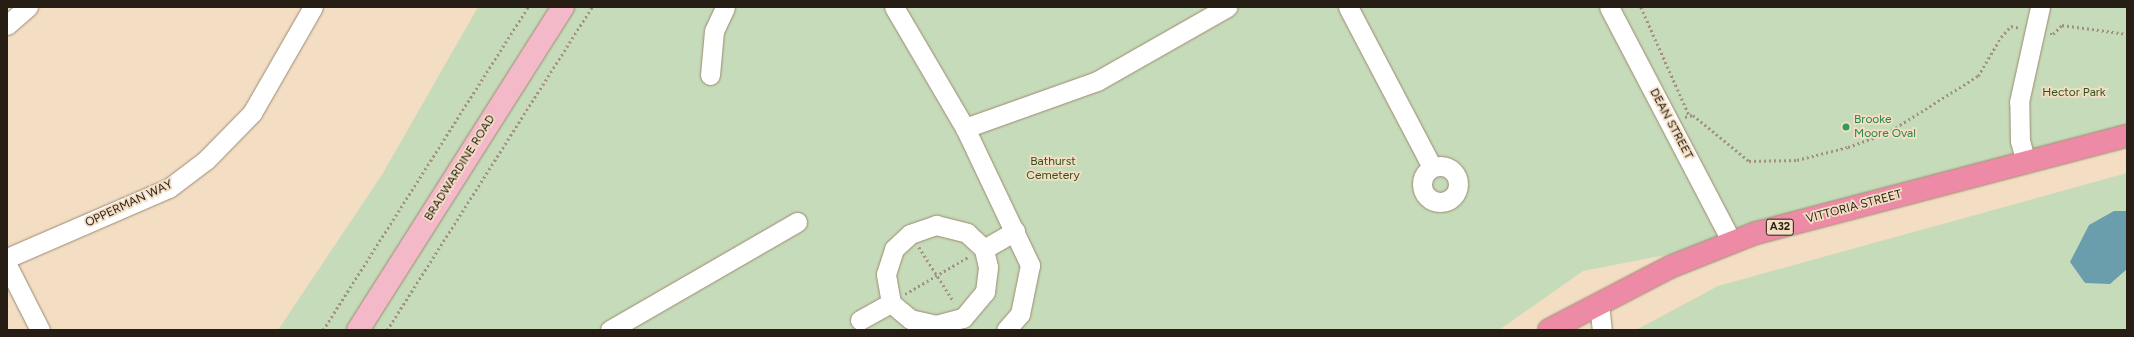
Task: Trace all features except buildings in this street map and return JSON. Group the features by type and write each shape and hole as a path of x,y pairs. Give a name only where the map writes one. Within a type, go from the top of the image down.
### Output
{"highway":[{"name":"VITTORIA STREET","path":"1549,330 1670,268 1756,233 2127,136"}],"main road":[{"name":"BRADWARDINE ROAD","path":"358,330 563,7"}],"street":[{"path":"7,25 28,7"},
{"name":"OPPERMAN WAY","path":"7,258 169,188 206,160 252,114 313,7"},
{"path":"710,74 714,31 725,7"},
{"path":"894,7 965,128 1030,265 1020,314 1006,330"},
{"path":"965,128 1097,80 1227,7"},
{"path":"1348,7 1432,167"},
{"name":"DEAN STREET","path":"1609,7 1672,124 1732,242"},
{"path":"2026,163 2020,141 2019,102 2040,7"},
{"path":"610,330 797,222"},
{"path":"936,225 967,233 984,249 988,266 985,292 963,318 936,325 910,319 891,303 886,274 894,249 910,234 936,225"},
{"path":"984,249 1015,231"},
{"path":"7,265 40,330"},
{"path":"860,320 891,303"},
{"path":"1600,303 1602,330"}],"path":[{"path":"323,330 528,7"},
{"path":"387,330 592,7"},
{"path":"1641,7 1689,115"},
{"path":"2043,32 2053,34 2062,25 2127,34"},
{"path":"1672,124 1689,115 1693,115 1749,160 1797,160 1848,147 1887,133 1978,76 2001,37 2011,26 2024,29"},
{"path":"910,234 938,274 963,318"},
{"path":"891,303 938,274 984,249"}],"green space":[{"name":"Bathurst Cemetery","path":"478,7 2127,7 2127,136 1732,242 1583,271 1499,330 278,330 383,173"},
{"path":"2127,173 2127,330 1636,330 1718,286"}],"water":[{"path":"2114,211 2127,211 2127,269 2110,284 2085,283 2070,262 2089,225"}],"place":[{"name":"Brooke Moore Oval","path":"1846,127"}],"park label":[{"name":"Hector Park","path":"2074,93"}]}
